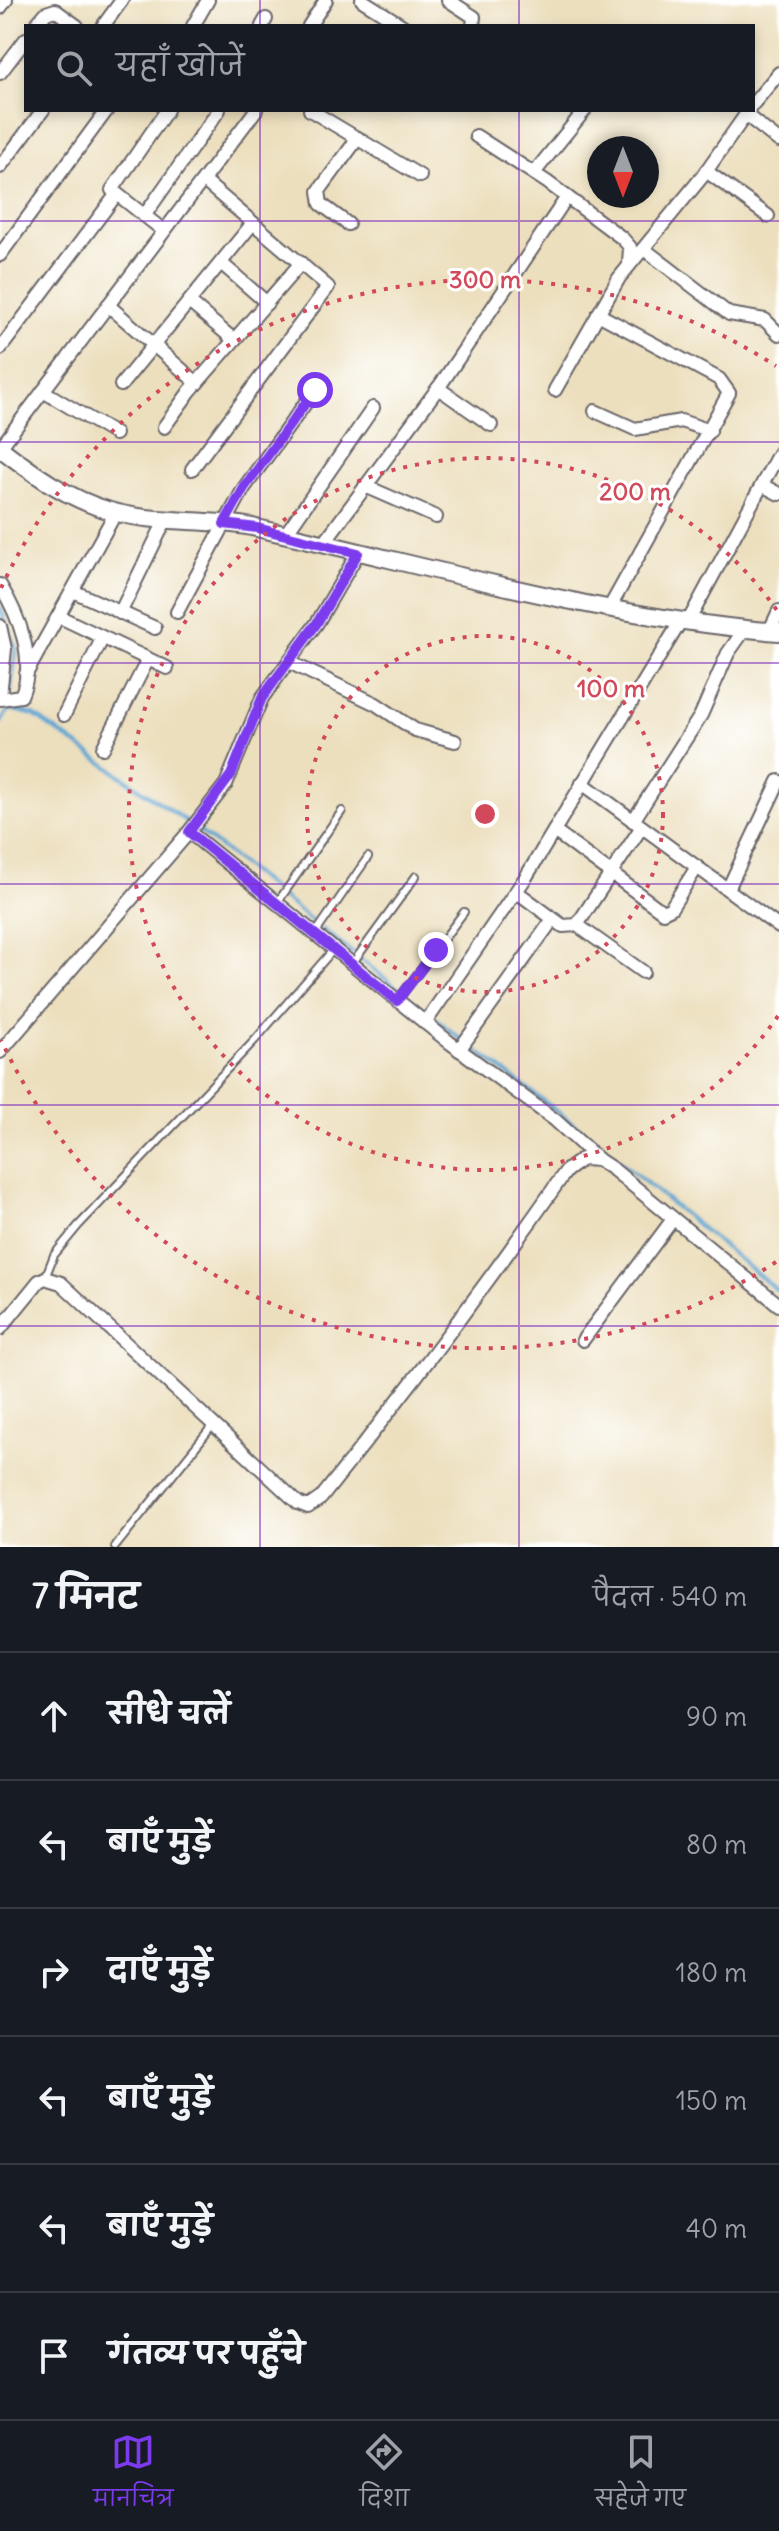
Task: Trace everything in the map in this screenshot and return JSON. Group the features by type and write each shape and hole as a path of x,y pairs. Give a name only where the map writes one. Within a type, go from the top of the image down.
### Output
{"street":[{"path":"0,8 6,0"},
{"path":"104,24 122,0"},
{"path":"194,24 208,0"},
{"path":"310,24 326,0"},
{"path":"362,0 400,24"},
{"path":"448,0 474,17 473,24"},
{"path":"37,24 53,5 74,24"},
{"path":"0,73 24,42"},
{"path":"755,100 779,73"},
{"path":"755,110 779,141"},
{"path":"0,167 41,112"},
{"path":"0,255 106,112"},
{"path":"164,231 116,195 113,184 166,112"},
{"path":"144,216 218,112"},
{"path":"255,112 0,448 58,490 116,512 224,524 285,535 479,583 745,629 774,632 779,611"},
{"path":"313,112 420,176"},
{"path":"534,173 583,112"},
{"path":"555,390 629,264 706,171 746,112"},
{"path":"476,136 534,173 628,244 629,264"},
{"path":"348,224 321,204 319,191 358,138"},
{"path":"706,171 768,216"},
{"path":"192,469 327,293 326,283 204,181"},
{"path":"0,349 116,195"},
{"path":"323,544 438,388 567,197"},
{"path":"121,385 253,223"},
{"path":"644,249 729,314 765,320 779,334"},
{"path":"221,263 267,303"},
{"path":"164,427 197,383 301,263"},
{"path":"189,302 234,340"},
{"path":"108,305 197,383"},
{"path":"598,314 677,354 728,388 729,399 610,607"},
{"path":"438,388 491,425"},
{"path":"177,612 244,488 315,390"},
{"path":"43,391 115,434"},
{"path":"285,535 373,408"},
{"path":"595,411 635,429 681,421 710,431"},
{"path":"425,1023 517,892 686,620 779,453"},
{"path":"762,485 779,494"},
{"path":"365,486 436,517"},
{"path":"26,674 116,512"},
{"path":"120,613 166,519"},
{"path":"0,1052 189,832 231,775 256,710 334,598 358,553"},
{"path":"0,585 21,627 26,674 23,693 5,698 5,649 0,626"},
{"path":"73,591 155,628"},
{"path":"60,617 167,668"},
{"path":"517,892 567,928 577,925 612,872 701,715 728,653 745,629"},
{"path":"64,715 102,639"},
{"path":"103,748 148,659"},
{"path":"289,662 376,704 415,730 455,741"},
{"path":"728,889 779,781"},
{"path":"582,783 779,927"},
{"path":"554,831 663,912 671,908 697,867"},
{"path":"189,832 459,1050 555,1120 599,1160 779,1305"},
{"path":"459,1050 553,919"},
{"path":"577,925 643,972"},
{"path":"0,1329 31,1287 45,1278 61,1283 298,1503 308,1507 314,1505 480,1293 566,1171 582,1159 599,1160"},
{"path":"583,1340 673,1219"}],"lane":[{"path":"277,903 342,811"},
{"path":"315,934 368,857"},
{"path":"352,964 416,876"},
{"path":"397,1001 464,912"},
{"path":"45,1278 54,1255 78,1226 255,1040 333,950"},
{"path":"115,1547 213,1425"}],"waterway":[{"path":"0,607 16,650 10,696"},
{"path":"9,709 34,715 190,824"},
{"path":"0,724 9,709"},
{"path":"197,829 274,890"},
{"path":"283,898 317,925"},
{"path":"322,929 353,953"},
{"path":"360,959 400,990"},
{"path":"406,996 428,1013"},
{"path":"435,1018 462,1040"},
{"path":"467,1043 587,1134 779,1292"}],"route":[{"path":"315,390 244,488 224,524 257,528 358,553 334,598 262,698 231,775 189,832 397,1001 436,950"}]}
